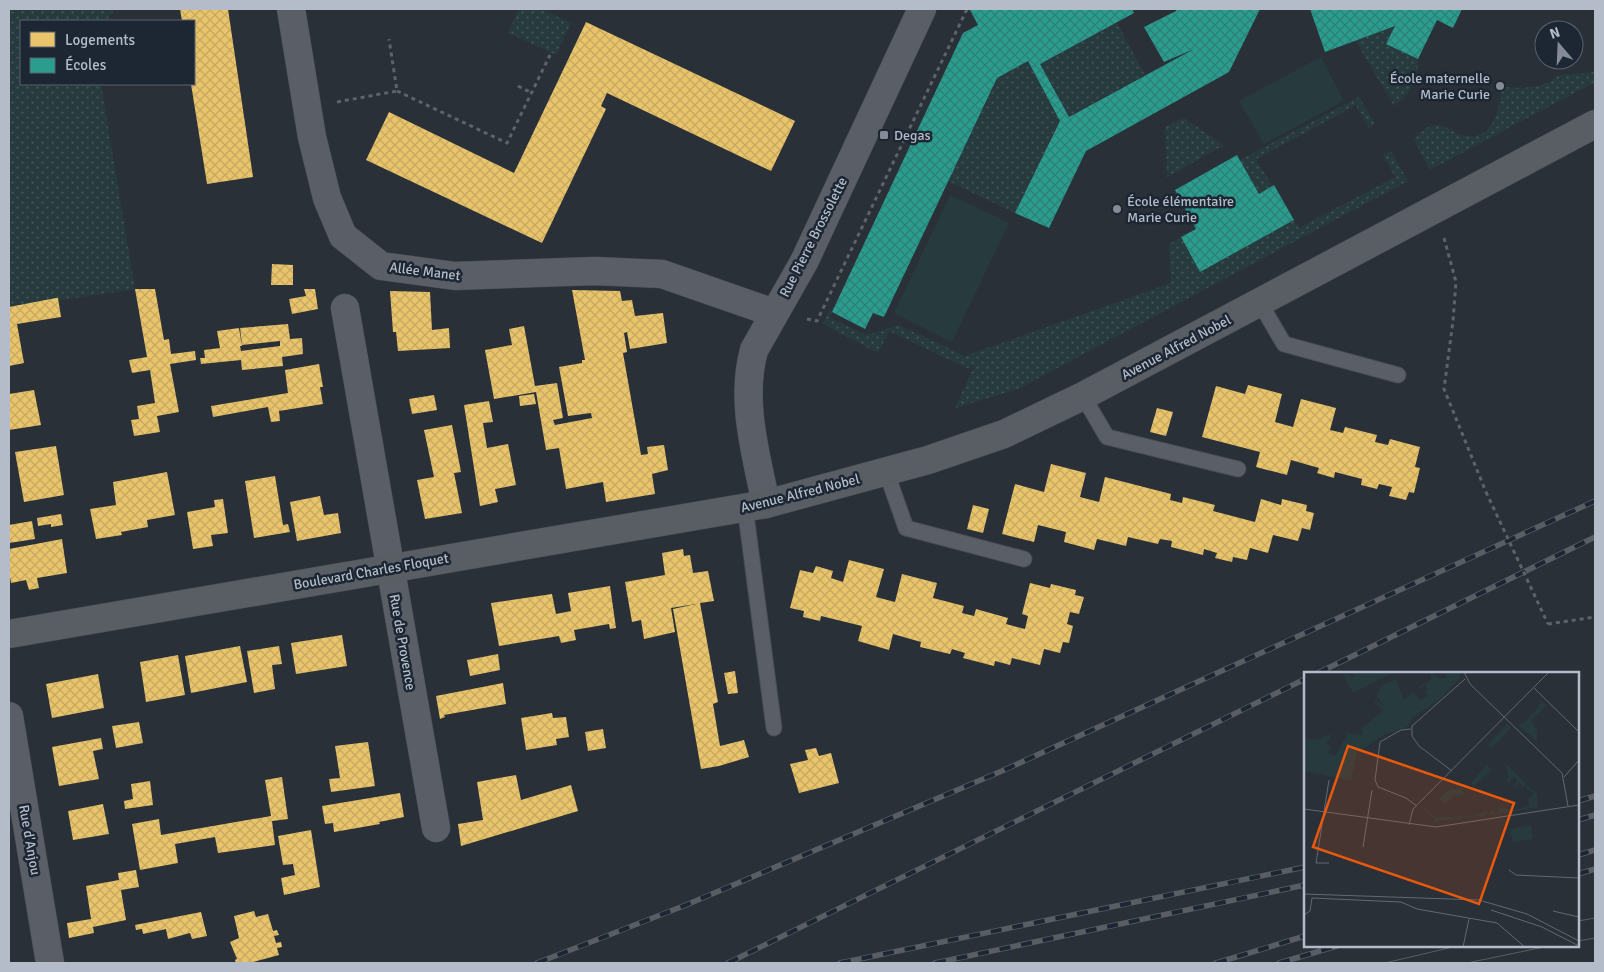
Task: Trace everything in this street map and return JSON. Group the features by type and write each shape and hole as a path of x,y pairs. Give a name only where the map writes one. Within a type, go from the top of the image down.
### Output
{"street":[{"name":"Allée Manet","path":"291,9 312,137 327,198 343,236 381,266 455,276 595,271 662,274 774,313"},
{"name":"Rue Pierre Brossolette","path":"748,506 754,442 748,400 748,383 754,350 805,260 922,9"},
{"name":"Avenue Alfred Nobel","path":"748,506 928,460 1004,434 1083,396 1595,124"},
{"name":"Rue de Provence","path":"344,308 436,828"},
{"name":"Boulevard Charles Floquet","path":"9,634 748,506"},
{"name":"Rue d'Anjou","path":"9,716 50,963"}],"lane":[{"path":"1260,303 1284,344 1398,375"},
{"path":"1083,396 1107,437 1238,469"},
{"path":"886,471 906,528 1024,559"},
{"path":"748,506 774,728"}],"path":[{"path":"774,313 817,321 967,9"},
{"path":"389,39 397,91"},
{"path":"307,107 397,91 507,143 550,55"},
{"path":"518,86 532,93"},
{"path":"1437,209 1456,282 1444,389 1486,492 1548,624 1595,617"}],"green space":[{"path":"9,9 115,9 107,20 20,20 20,85 101,85 135,289 9,308"},
{"path":"519,9 541,9 571,23 556,55 508,33"},
{"path":"1117,23 1145,75 1060,121 1015,213 948,181 997,78 1036,57 1041,63"},
{"path":"1395,26 1386,44 1418,59 1417,73 1412,86 1394,106 1355,40"},
{"path":"1321,57 1344,101 1264,144 1239,101"},
{"path":"1595,72 1595,82 1430,170 1414,140 1426,128 1436,125 1446,127 1461,135 1472,136 1481,134 1493,123 1502,87 1522,88 1538,86 1550,82 1559,75"},
{"path":"1359,97 1375,124 1369,128 1356,105 1256,159 1272,186 1259,194 1240,160"},
{"path":"1184,118 1224,145 1167,177 1165,127"},
{"path":"1391,151 1408,181 1018,389 955,408 974,366 971,365 969,369 889,331 878,353 823,324 829,310 832,312 830,318 866,335 899,325 965,356 1171,283 1169,244 1181,237 1200,272 1294,220 1299,228 1395,177 1383,155"},
{"path":"950,195 1009,223 952,342 894,313"}],"building: Logements":[{"path":"180,9 228,9 253,177 207,184 191,85 195,85 195,20 182,20"},
{"path":"586,22 795,121 771,171 607,93 601,106 606,109 542,243 366,160 389,112 514,173"},
{"path":"272,264 293,265 293,285 271,285"},
{"path":"135,289 155,289 164,340 169,339 171,354 195,351 196,360 170,364 179,412 157,416 160,432 134,436 131,420 139,419 137,406 155,403 150,370 132,373 129,360 147,357"},
{"path":"304,289 315,289 318,309 292,314 289,299 306,296"},
{"path":"572,290 620,291 622,301 632,300 635,316 663,313 667,343 630,349 627,332 624,333 627,352 623,353 641,455 648,454 647,447 664,445 668,470 652,474 655,494 606,502 603,482 566,489 559,448 546,450 536,392 494,399 485,350 512,345 509,329 524,326 535,386 557,383 563,418 553,420 555,425 592,418 591,413 568,416 559,367 582,363 582,360 585,360"},
{"path":"390,291 430,292 432,330 449,328 450,348 398,351 396,332 393,332"},
{"path":"58,298 61,317 17,324 24,363 9,366 9,307"},
{"path":"288,324 290,339 302,338 303,354 282,357 283,366 242,370 241,360 201,364 200,358 205,358 204,350 220,348 217,331 239,328 241,351 280,346 280,341 242,345 240,328"},
{"path":"319,364 323,387 320,387 323,404 279,411 280,421 271,422 268,407 213,417 211,406 288,393 285,370"},
{"path":"1248,385 1282,394 1275,422 1293,427 1301,399 1336,408 1330,430 1343,433 1345,427 1377,435 1375,442 1388,445 1390,439 1420,447 1415,467 1420,468 1414,493 1409,492 1406,500 1389,496 1392,487 1379,484 1377,489 1361,485 1362,479 1335,472 1334,478 1317,473 1319,468 1291,460 1287,475 1256,467 1260,452 1202,437 1216,386 1245,394"},
{"path":"34,390 41,425 9,430 9,394"},
{"path":"534,394 536,404 520,406 519,396"},
{"path":"434,395 437,410 412,414 409,399"},
{"path":"489,401 493,422 483,423 487,448 508,444 516,485 495,489 498,502 480,506 464,405"},
{"path":"1157,408 1173,412 1166,436 1150,432"},
{"path":"452,425 461,472 454,473 462,513 425,519 417,480 434,477 424,430"},
{"path":"56,446 64,495 24,502 15,452"},
{"path":"1051,464 1086,473 1080,497 1099,502 1105,477 1171,494 1170,500 1182,503 1183,497 1215,505 1213,511 1255,522 1261,499 1281,505 1282,499 1307,505 1306,511 1314,513 1310,530 1302,528 1298,541 1273,535 1268,553 1250,548 1247,560 1233,557 1232,562 1215,558 1217,553 1204,549 1203,555 1171,547 1172,541 1160,539 1158,544 1128,537 1126,546 1097,539 1094,550 1064,542 1066,532 1038,525 1034,542 1002,534 1015,484 1044,492"},
{"path":"167,472 175,515 147,520 148,527 121,532 122,535 96,539 90,509 116,505 113,482"},
{"path":"275,476 283,525 288,524 290,532 254,538 245,481"},
{"path":"320,496 324,515 338,513 341,533 297,541 290,502"},
{"path":"223,499 228,533 211,535 213,546 193,549 187,512 215,507 214,500"},
{"path":"973,505 989,509 983,533 967,529"},
{"path":"61,514 63,525 51,527 51,524 38,526 37,518"},
{"path":"32,521 35,539 9,543 9,525"},
{"path":"62,539 67,573 37,578 39,588 29,590 26,580 11,583 9,549"},
{"path":"683,549 684,556 690,555 693,573 708,571 714,601 700,603 718,702 713,704 720,746 744,740 749,757 701,769 673,609 696,604 671,608 675,632 644,639 641,620 632,622 625,582 665,575 662,553"},
{"path":"849,560 884,569 876,597 895,602 902,574 937,583 933,598 964,606 962,613 974,616 976,609 1008,618 1006,624 1025,629 1028,616 1022,614 1030,583 1050,588 1051,584 1076,590 1075,595 1084,597 1079,614 1070,612 1067,624 1073,626 1069,643 1063,642 1060,653 1044,649 1040,665 1012,658 1010,665 995,661 994,666 963,658 965,653 952,649 950,654 920,647 921,642 893,634 889,650 858,641 862,626 821,616 820,621 803,617 804,611 790,608 800,570 813,573 816,566 833,571 831,578 843,582"},
{"path":"610,586 616,628 610,629 609,624 574,630 576,640 561,643 559,636 499,646 491,603 552,594 556,614 571,611 568,593"},
{"path":"342,635 347,666 296,674 291,643"},
{"path":"240,646 247,682 191,693 185,656"},
{"path":"279,646 282,664 272,665 275,689 254,693 247,651"},
{"path":"498,654 500,670 470,676 467,660"},
{"path":"178,655 185,695 146,702 140,662"},
{"path":"735,671 738,693 728,694 724,673"},
{"path":"98,674 104,708 52,718 46,684"},
{"path":"503,683 506,704 444,715 445,717 440,719 436,696"},
{"path":"552,713 553,718 566,717 569,737 556,739 557,745 526,750 521,718"},
{"path":"139,722 143,743 116,748 112,726"},
{"path":"603,729 606,748 588,751 585,732"},
{"path":"101,738 103,749 93,751 99,779 59,786 52,747"},
{"path":"368,742 375,786 331,792 329,779 340,778 335,746"},
{"path":"816,748 819,756 831,753 839,783 799,793 790,764 808,760 805,750"},
{"path":"516,775 521,800 571,785 578,811 461,846 458,824 483,820 477,782"},
{"path":"282,777 288,819 272,821 275,845 218,853 215,837 175,844 178,863 140,870 132,824 159,819 161,835 271,816 265,780"},
{"path":"150,781 153,805 125,809 124,801 133,799 131,784"},
{"path":"400,793 404,817 379,822 380,824 334,832 333,823 325,824 322,806"},
{"path":"103,804 109,834 73,840 68,811"},
{"path":"311,830 320,887 284,895 281,878 295,875 293,864 283,865 278,836"},
{"path":"136,870 139,887 121,890 126,920 93,927 94,933 69,938 67,923 91,919 86,886 119,880 118,873"},
{"path":"254,911 256,917 268,914 273,931 277,930 279,935 274,936 276,943 281,942 282,947 277,948 279,955 249,963 236,963 235,960 237,959 230,942 239,938 234,916"},
{"path":"201,912 207,936 192,939 190,933 168,939 166,929 143,934 142,929 136,930 135,925"}],"building: Écoles":[{"path":"1132,9 1134,13 1040,64 1069,117 1194,49 1164,62 1144,27 1177,9 1260,9 1229,72 1086,151 1049,228 1015,213 1060,121 1028,61 997,78 884,317 873,313 865,329 832,312 963,33 978,25 970,10"},
{"path":"1310,9 1462,9 1453,28 1437,20 1418,59 1386,44 1395,26 1325,52"},
{"path":"1237,155 1259,194 1274,185 1294,220 1200,272 1181,237 1196,229 1175,190"}],"tram line":[{"path":"1579,921 1595,918"},
{"path":"1579,941 1595,938"},
{"path":"1385,963 1453,947"},
{"path":"1467,963 1544,947"}],"railway":[{"path":"537,963 686,905 1002,771 1595,501"},
{"path":"1320,672 1595,537"},
{"path":"728,963 1304,679"},
{"path":"1579,801 1595,796"},
{"path":"1579,820 1595,815"},
{"path":"1579,855 1595,850"},
{"path":"840,963 1304,867"},
{"path":"1579,874 1595,869"},
{"path":"935,963 1304,885"},
{"path":"1216,963 1304,936"},
{"path":"1279,963 1334,947"}],"place":[{"name":"École maternelle Marie Curie","path":"1500,86"},
{"name":"Degas","path":"884,135"},
{"name":"École élémentaire Marie Curie","path":"1117,209"}]}
